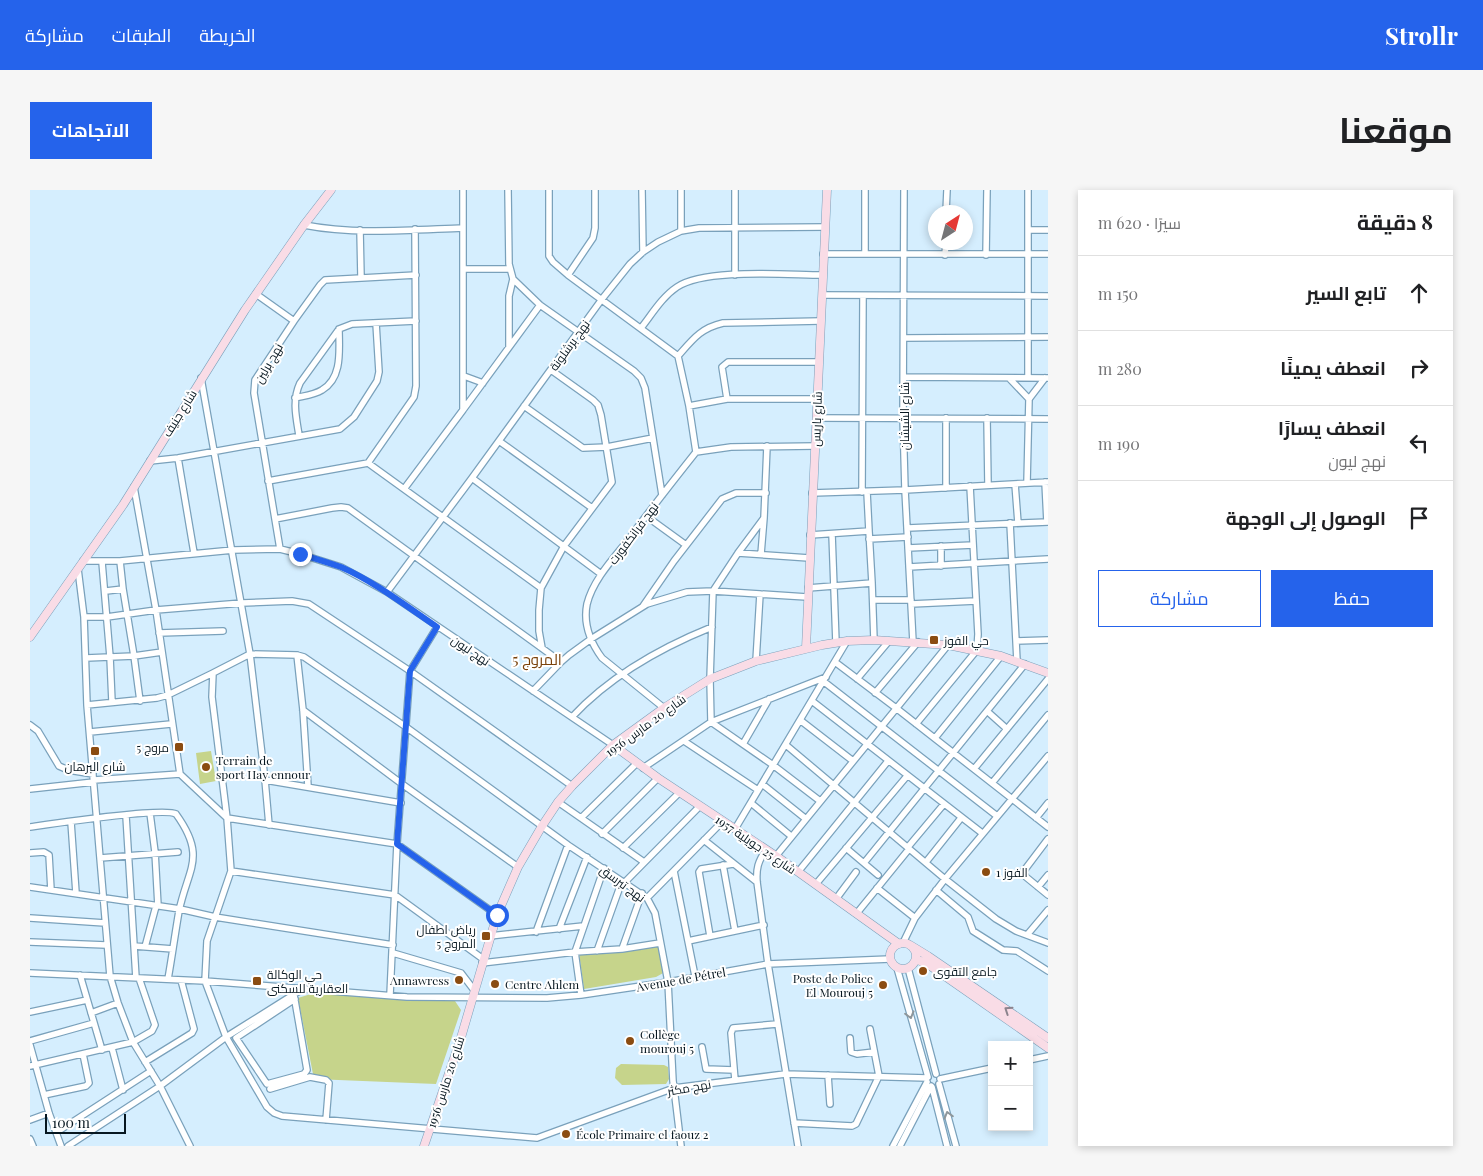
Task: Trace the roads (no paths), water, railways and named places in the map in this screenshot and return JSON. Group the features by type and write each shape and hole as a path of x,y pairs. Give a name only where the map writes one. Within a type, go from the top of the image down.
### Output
{"street":[{"name":"شارع جنيف","path":"30,637 134,487 201,378 256,294 331,190"},
{"path":"462,190 463,410"},
{"path":"508,190 510,268 513,279 509,296 509,347"},
{"path":"548,190 549,256 568,275 678,356 689,406 696,452 731,446 815,446"},
{"path":"568,275 593,238 595,228 595,190"},
{"path":"642,190 643,252"},
{"path":"681,190 681,231"},
{"path":"734,275 735,190"},
{"name":"شارع باريس","path":"806,648 827,190"},
{"path":"865,190 865,254"},
{"name":"شارع الشيشان","path":"904,190 903,418 909,567 915,642"},
{"path":"946,205 947,190"},
{"path":"986,255 988,190"},
{"path":"1028,190 1028,378"},
{"path":"304,225 318,228 360,230 462,228"},
{"name":"نهج برشلونة","path":"387,592 499,442 602,299 630,264 643,252 681,231 699,228 825,227"},
{"path":"360,230 361,277"},
{"path":"268,481 368,463 414,397 416,321 415,230"},
{"path":"1029,230 1048,230"},
{"path":"823,254 1048,254"},
{"path":"463,269 510,268"},
{"name":"نهج برلين","path":"280,549 254,393 255,380 294,321 325,280 416,275"},
{"path":"641,328 669,293 678,286 704,277 822,275"},
{"path":"513,279 540,305 634,371 641,378 645,388 662,495"},
{"path":"256,294 294,321"},
{"path":"822,295 1048,296"},
{"path":"863,296 862,418 874,640"},
{"path":"404,489 540,305"},
{"path":"299,435 295,398 300,383 339,329 352,324 416,321"},
{"path":"678,356 700,332 711,326 723,323 820,321"},
{"path":"149,461 178,458 214,450 340,429 345,426 354,417 374,388 379,372 376,323"},
{"path":"295,398 322,390 335,376 339,364 339,329"},
{"path":"904,338 1048,336"},
{"path":"726,399 722,367 728,362 818,362"},
{"path":"542,648 539,631 541,588 564,546 612,482 602,414 598,405 551,370"},
{"path":"464,376 483,383"},
{"path":"904,377 1047,378"},
{"path":"201,378 250,654 269,825"},
{"path":"1009,378 1029,399"},
{"path":"1028,483 1029,399 1047,378"},
{"path":"689,406 726,399 817,399"},
{"path":"524,406 584,448 607,447 653,438"},
{"path":"816,418 1048,419"},
{"path":"946,418 946,488"},
{"path":"987,418 988,485"},
{"path":"499,442 592,508"},
{"path":"761,554 766,493 766,446"},
{"name":"نهج فرانكفورت","path":"664,708 602,658 591,638 586,618 587,604 601,574 696,452"},
{"path":"178,458 194,553"},
{"path":"368,463 541,588"},
{"path":"472,478 601,574"},
{"path":"812,493 1047,482 1047,522 908,528"},
{"path":"1015,484 1018,523"},
{"path":"916,724 977,650 978,634 970,486"},
{"path":"134,487 156,610 171,724 180,774 227,818 397,844 497,915"},
{"path":"641,608 722,498 736,493 766,493"},
{"path":"275,519 344,507 355,512 561,662"},
{"path":"646,516 686,545"},
{"path":"711,722 710,679 714,591 738,553 764,518"},
{"path":"864,863 988,712 1021,663 1016,641 1010,524"},
{"path":"810,535 869,531"},
{"path":"832,534 836,643"},
{"path":"869,539 908,537"},
{"path":"908,548 973,545"},
{"path":"940,566 941,546"},
{"name":"نهج ليون","path":"83,562 120,561 233,550 280,549 341,567 387,592 613,745"},
{"path":"738,553 810,558"},
{"path":"909,567 1048,559"},
{"path":"120,561 126,615 140,700"},
{"path":"102,562 106,591 112,702"},
{"path":"78,569 84,617 87,704 104,923 110,976 133,1042 160,1086 190,1146"},
{"path":"808,588 872,583"},
{"path":"106,591 123,589"},
{"path":"534,692 561,662 591,638 657,600 687,592 714,591 807,597"},
{"path":"756,661 760,594"},
{"path":"84,617 107,617 156,610 292,600 309,604 410,671 572,786"},
{"path":"873,600 976,602"},
{"path":"390,995 397,844 410,671 437,627"},
{"path":"572,717 622,675 663,649 712,627"},
{"path":"159,633 223,631"},
{"path":"529,638 539,631"},
{"name":"شارع 20 مارس 1956","path":"424,1146 458,1045 497,915 518,867 558,802 613,745 664,708 710,679 756,661 806,648 848,641 874,640 948,645 1001,656 1048,673"},
{"path":"1016,641 1048,640"},
{"path":"735,829 848,641"},
{"path":"857,679 889,641"},
{"path":"875,693 915,642"},
{"path":"776,856 948,645"},
{"path":"86,658 134,656 162,652"},
{"path":"87,704 140,700 168,695 250,654 297,655 308,786"},
{"name":"نهج تبرسق","path":"297,655 314,663 406,727 568,845 644,896 655,913 668,982 674,1088 681,1146"},
{"path":"934,738 1001,656"},
{"path":"835,662 1048,828"},
{"path":"213,673 212,697 227,818 231,871 207,941 205,981 226,1037"},
{"path":"581,818 640,766 684,741 711,722 825,679"},
{"path":"825,679 881,727 997,816"},
{"path":"974,769 1048,679"},
{"path":"743,744 769,700"},
{"path":"812,701 982,834"},
{"path":"303,710 518,867"},
{"path":"988,712 1007,729"},
{"path":"992,783 1048,715"},
{"path":"800,720 852,761"},
{"path":"711,722 774,765 820,801"},
{"path":"90,732 171,724"},
{"path":"30,725 38,731 59,766 94,778"},
{"path":"684,741 760,787 806,819"},
{"name":"شارع 25 جويلية 1957","path":"613,745 640,766 776,856 857,913 904,944 928,956 1048,1038"},
{"path":"786,745 945,879 996,919 1027,935 1048,943"},
{"path":"947,1146 897,968 890,959 892,950 904,944 915,918 936,890 1048,756"},
{"path":"798,872 888,761"},
{"path":"30,789 94,778 180,774"},
{"path":"816,884 907,776"},
{"path":"602,834 658,778"},
{"path":"265,780 401,802"},
{"path":"623,848 680,792"},
{"path":"558,802 644,862"},
{"path":"751,803 791,836"},
{"path":"1036,818 1048,803"},
{"path":"857,913 944,804"},
{"path":"597,951 624,882 700,806"},
{"path":"30,827 174,812 190,839 193,864 180,909 168,979"},
{"path":"145,947 157,906 155,852 150,813"},
{"path":"32,1066 133,1042 152,1031 155,1025 137,978 126,816"},
{"path":"926,862 962,818"},
{"path":"622,949 644,896 674,871 723,821"},
{"path":"71,822 76,894"},
{"path":"1048,838 1023,872 1026,877 1048,895"},
{"path":"704,840 758,882"},
{"path":"536,932 568,845"},
{"path":"846,848 878,875"},
{"path":"766,850 756,871 777,1024 798,1146"},
{"path":"30,853 44,852 49,855 50,890"},
{"path":"100,858 155,852 178,852"},
{"path":"559,929 587,857"},
{"path":"710,936 698,875 701,869 733,864"},
{"path":"723,865 735,932"},
{"path":"581,995 575,952 604,868"},
{"path":"231,871 344,886 395,895 483,961 622,949 660,943"},
{"path":"674,871 695,976"},
{"path":"836,898 856,872"},
{"path":"1038,887 1048,875"},
{"path":"30,887 180,909 215,917 393,945"},
{"path":"877,888 915,918"},
{"path":"936,890 968,918 973,931 1003,950 1021,953 1048,970"},
{"path":"1027,935 1048,910"},
{"path":"30,918 104,923"},
{"path":"688,941 764,925"},
{"path":"490,936 583,926"},
{"path":"30,942 106,945"},
{"path":"897,968 908,968 916,959 914,949 904,944"},
{"path":"134,946 173,949"},
{"path":"393,953 461,973 472,994"},
{"name":"Avenue de Pétrel","path":"30,973 205,981 406,997 472,994 547,998 668,982 768,964 890,959"},
{"path":"916,959 929,965 1048,1048"},
{"path":"908,968 956,1146"},
{"path":"80,975 102,1050"},
{"path":"145,1062 194,1029 181,980"},
{"path":"295,997 307,1070 304,1074 267,1084 236,1038 295,997 304,988"},
{"path":"68,1146 160,1086 226,1037 295,997"},
{"path":"30,1012 87,1000"},
{"path":"91,1012 118,1003"},
{"path":"61,1146 32,1066 30,1043 94,1023"},
{"path":"735,1080 731,1032 733,1028 777,1024"},
{"path":"794,1123 852,1126 856,1124 879,1076 870,1029"},
{"name":"نهج مكثر","path":"226,1037 267,1107 274,1113 282,1116 537,1138 674,1088 785,1074 879,1076 929,1082"},
{"path":"850,1038 852,1052 857,1054 874,1052"},
{"path":"112,1048 123,1090"},
{"path":"702,1048 706,1069 734,1070"},
{"path":"44,1095 86,1086 89,1083 83,1054"},
{"path":"1033,1059 1048,1056"},
{"path":"893,1146 929,1082 988,1069"},
{"path":"57,1132 151,1072"},
{"path":"900,1146 929,1082 930,1074 939,1079"},
{"path":"828,1075 830,1104"},
{"path":"270,1090 310,1077 328,1081 326,1120"},
{"path":"30,1120 49,1114"},
{"path":"30,1138 32,1146"},
{"path":"537,1138 538,1146"}],"place":[{"name":"حي الفوز","path":"934,640"},
{"name":"مروج 5","path":"179,747"},
{"name":"شارع البرهان","path":"95,751"},
{"name":"Terrain de sport Hay ennour","path":"206,767"},
{"name":"الفوز 1","path":"986,872"},
{"name":"رياض اطفال المروج 5","path":"486,936"},
{"name":"جامع التقوى","path":"923,971"},
{"name":"Annawress","path":"459,980"},
{"name":"حي الوكالة العقارية للسكنى","path":"257,981"},
{"name":"Centre Ahlem","path":"495,984"},
{"name":"Poste de Police El Mourouj 5","path":"883,985"},
{"name":"Collège mourouj 5","path":"630,1041"},
{"name":"École Primaire el faouz 2","path":"566,1134"}],"district":[{"name":"المروج 5","path":"537,659"}]}
